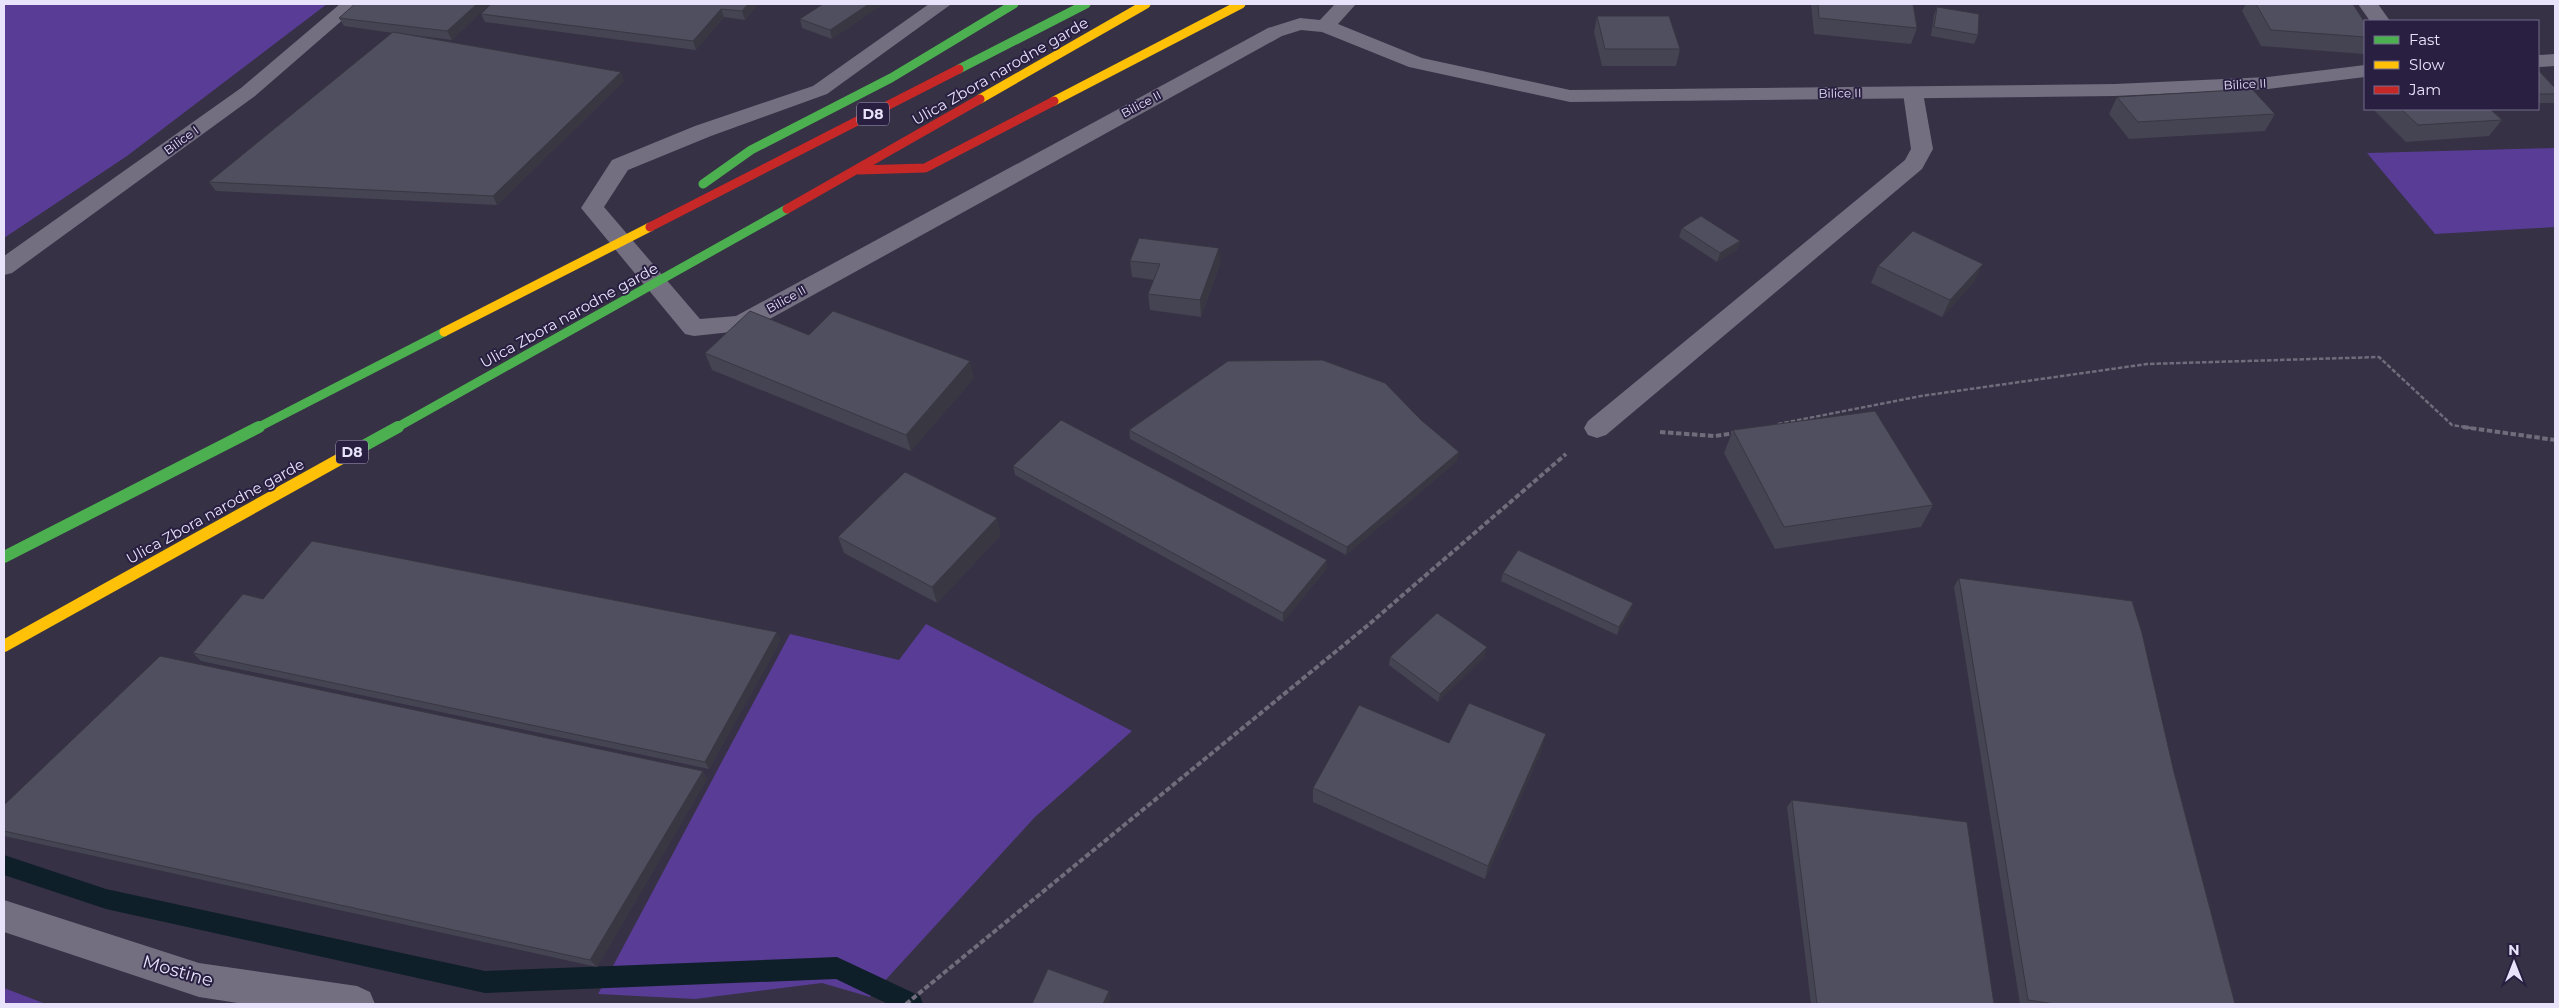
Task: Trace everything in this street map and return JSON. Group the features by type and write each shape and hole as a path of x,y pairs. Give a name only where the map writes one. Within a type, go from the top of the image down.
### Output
{"highway":[{"path":"658,223 703,184 751,150 891,78 1014,4"},
{"name":"Ulica Zbora narodne garde","path":"4,557 1086,4"},
{"name":"Ulica Zbora narodne garde","path":"4,646 700,259 1146,4"},
{"path":"855,170 926,168 1240,4"}],"street":[{"name":"Bilice I","path":"4,267 248,92 352,4"},
{"path":"1325,26 1346,4"},
{"path":"2368,4 2379,20"},
{"name":"Bilice II","path":"940,5 820,90 703,130 620,165 592,208 694,328 741,324 1276,32 1300,24 1325,26 1416,63 1570,96 2115,90 2239,85 2364,71"},
{"path":"2539,61 2555,60"},
{"path":"1597,428 1914,164 1922,149 1912,93"},
{"name":"Mostine","path":"4,916 199,980 356,1004"}],"path":[{"path":"1774,425 1921,396 2147,364 2379,357 2452,424 2555,440"},
{"path":"906,1004 1367,626 1597,428 1715,436 1745,431"}],"shaded area":[{"path":"4,4 327,4 127,156 4,238"},
{"path":"2555,148 2555,227 2435,234 2367,153"},
{"path":"926,624 1132,731 1035,817 870,997 822,983 695,999 598,994 790,634 899,660"},
{"path":"4,988 46,1004 4,1004"}],"building":[{"path":"355,4 477,4 447,31 339,18"},
{"path":"491,4 748,4 742,11 721,9 693,41 481,14"},
{"path":"823,4 869,4 830,30 800,19"},
{"path":"1818,4 1913,4 1917,28 1819,18"},
{"path":"2256,4 2353,4 2364,21 2364,37 2271,30"},
{"path":"1937,7 1979,14 1978,35 1934,27"},
{"path":"1597,16 1669,16 1680,49 1605,49"},
{"path":"393,32 621,72 493,196 209,182"},
{"path":"2539,71 2555,88 2555,94 2539,94"},
{"path":"2252,89 2275,114 2138,122 2117,97"},
{"path":"2402,110 2491,110 2502,120 2418,125"},
{"path":"1701,216 1740,241 1720,253 1682,228"},
{"path":"1913,231 1983,264 1950,300 1878,266"},
{"path":"1139,238 1219,248 1200,300 1148,294 1160,264 1130,261"},
{"path":"750,311 809,335 833,311 970,361 906,435 705,353"},
{"path":"1322,360 1385,383 1421,420 1459,452 1347,547 1129,430 1228,361"},
{"path":"1875,411 1933,505 1784,527 1733,430"},
{"path":"1061,420 1327,560 1283,613 1013,466"},
{"path":"905,472 997,518 932,587 838,537"},
{"path":"312,541 777,632 705,762 193,653 243,594 263,599"},
{"path":"1518,550 1633,603 1619,627 1503,573"},
{"path":"1959,578 2132,601 2142,633 2174,772 2235,1004 2055,1004 2028,1000"},
{"path":"1437,613 1487,647 1440,694 1390,657"},
{"path":"160,656 703,771 590,960 4,831 4,805"},
{"path":"1469,703 1546,734 1488,866 1313,788 1359,705 1449,743"},
{"path":"1792,800 1967,822 1994,1004 1817,1004"},
{"path":"1048,969 1109,991 1103,1004 1032,1004"}],"waterway":[{"path":"4,865 106,899 485,982 837,968 912,1004"}],"traffic: fast":[{"path":"703,184 751,150 891,78 1014,4"},
{"path":"959,69 1086,4"},
{"path":"358,449 787,209"},
{"path":"4,557 444,332"}],"traffic: slow":[{"path":"980,99 1146,4"},
{"path":"1054,101 1241,4"},
{"path":"444,332 650,227"},
{"path":"4,646 358,449"}],"traffic: jam":[{"path":"650,227 959,69"},
{"path":"787,209 980,99"},
{"path":"859,170 925,168 1054,101"}]}
